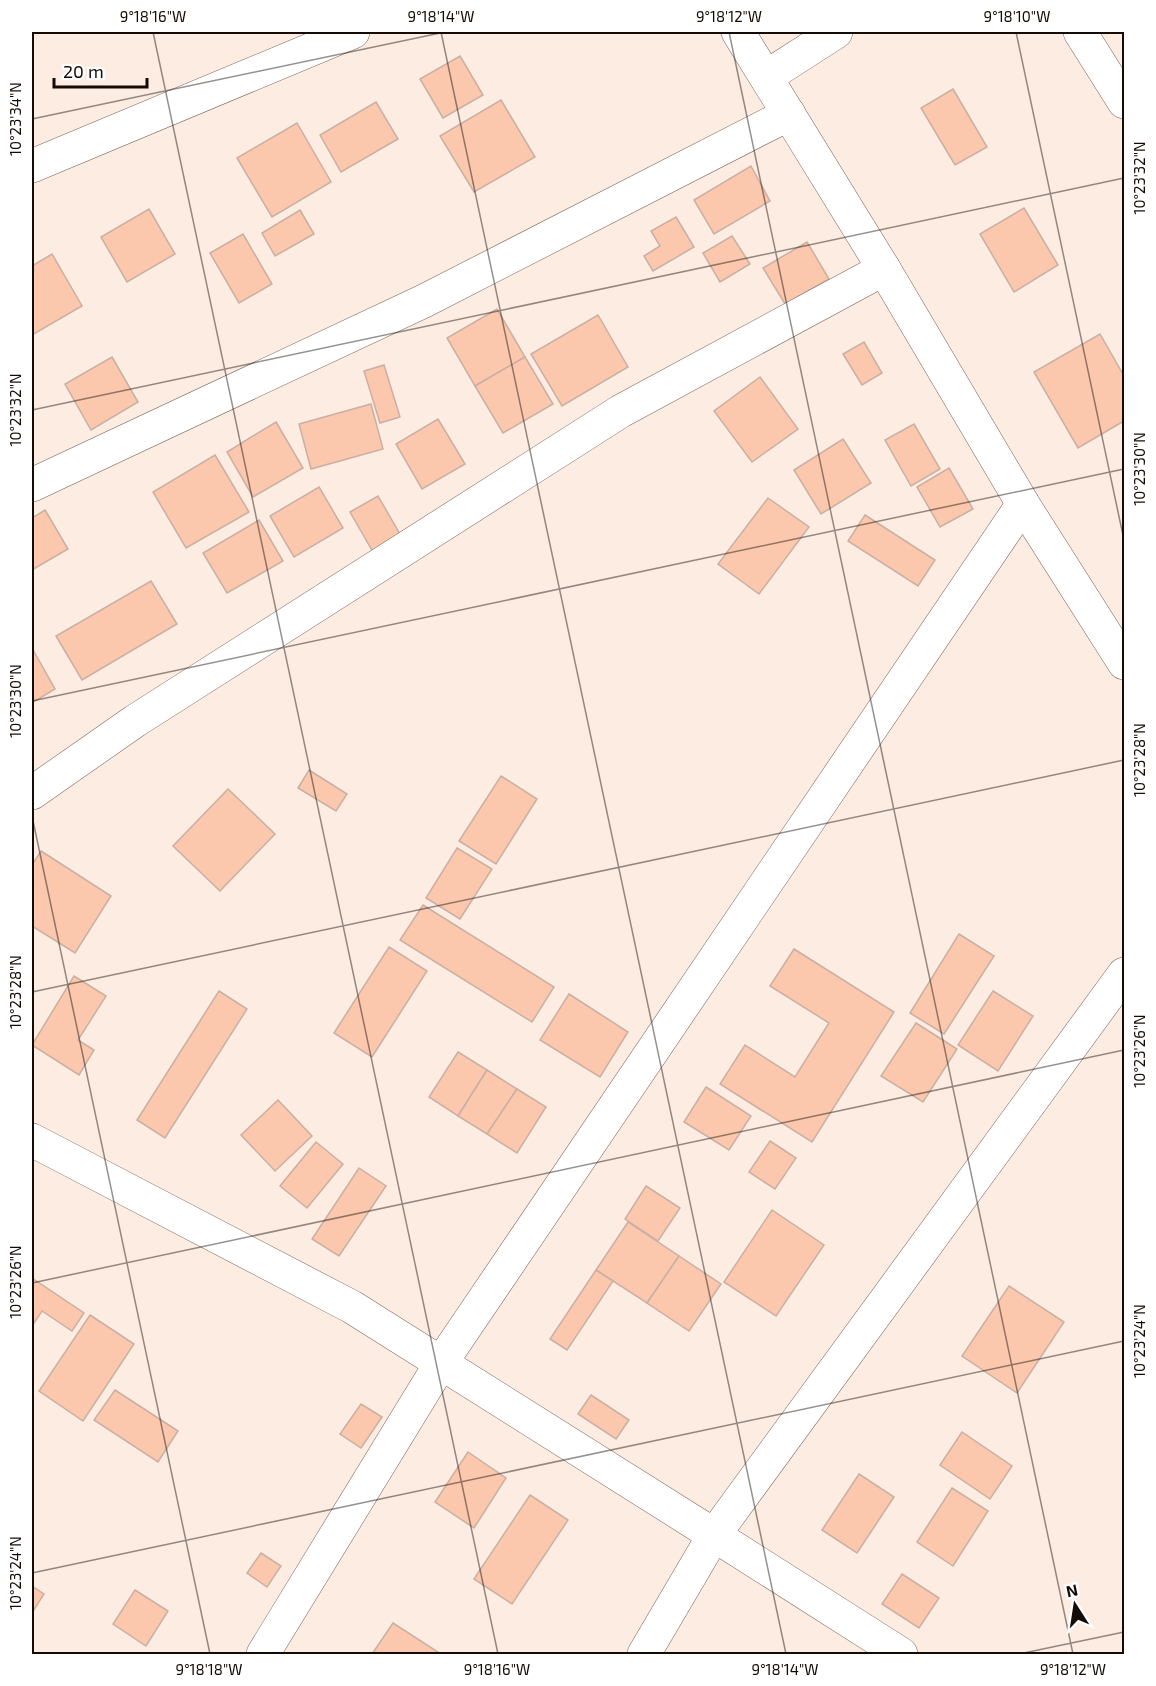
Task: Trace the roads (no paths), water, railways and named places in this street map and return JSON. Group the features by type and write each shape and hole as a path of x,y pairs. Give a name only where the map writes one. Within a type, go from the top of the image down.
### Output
{"street":[{"path":"32,166 353,32"},
{"path":"738,32 884,269 1023,504 1125,663"},
{"path":"766,77 836,32"},
{"path":"1080,32 1125,102"},
{"path":"32,485 424,301 789,114"},
{"path":"32,793 145,715 621,411 884,269"},
{"path":"263,1654 441,1363 1023,504"},
{"path":"644,1654 714,1535 1045,1080 1125,974"},
{"path":"32,1140 351,1307 901,1654"}]}
